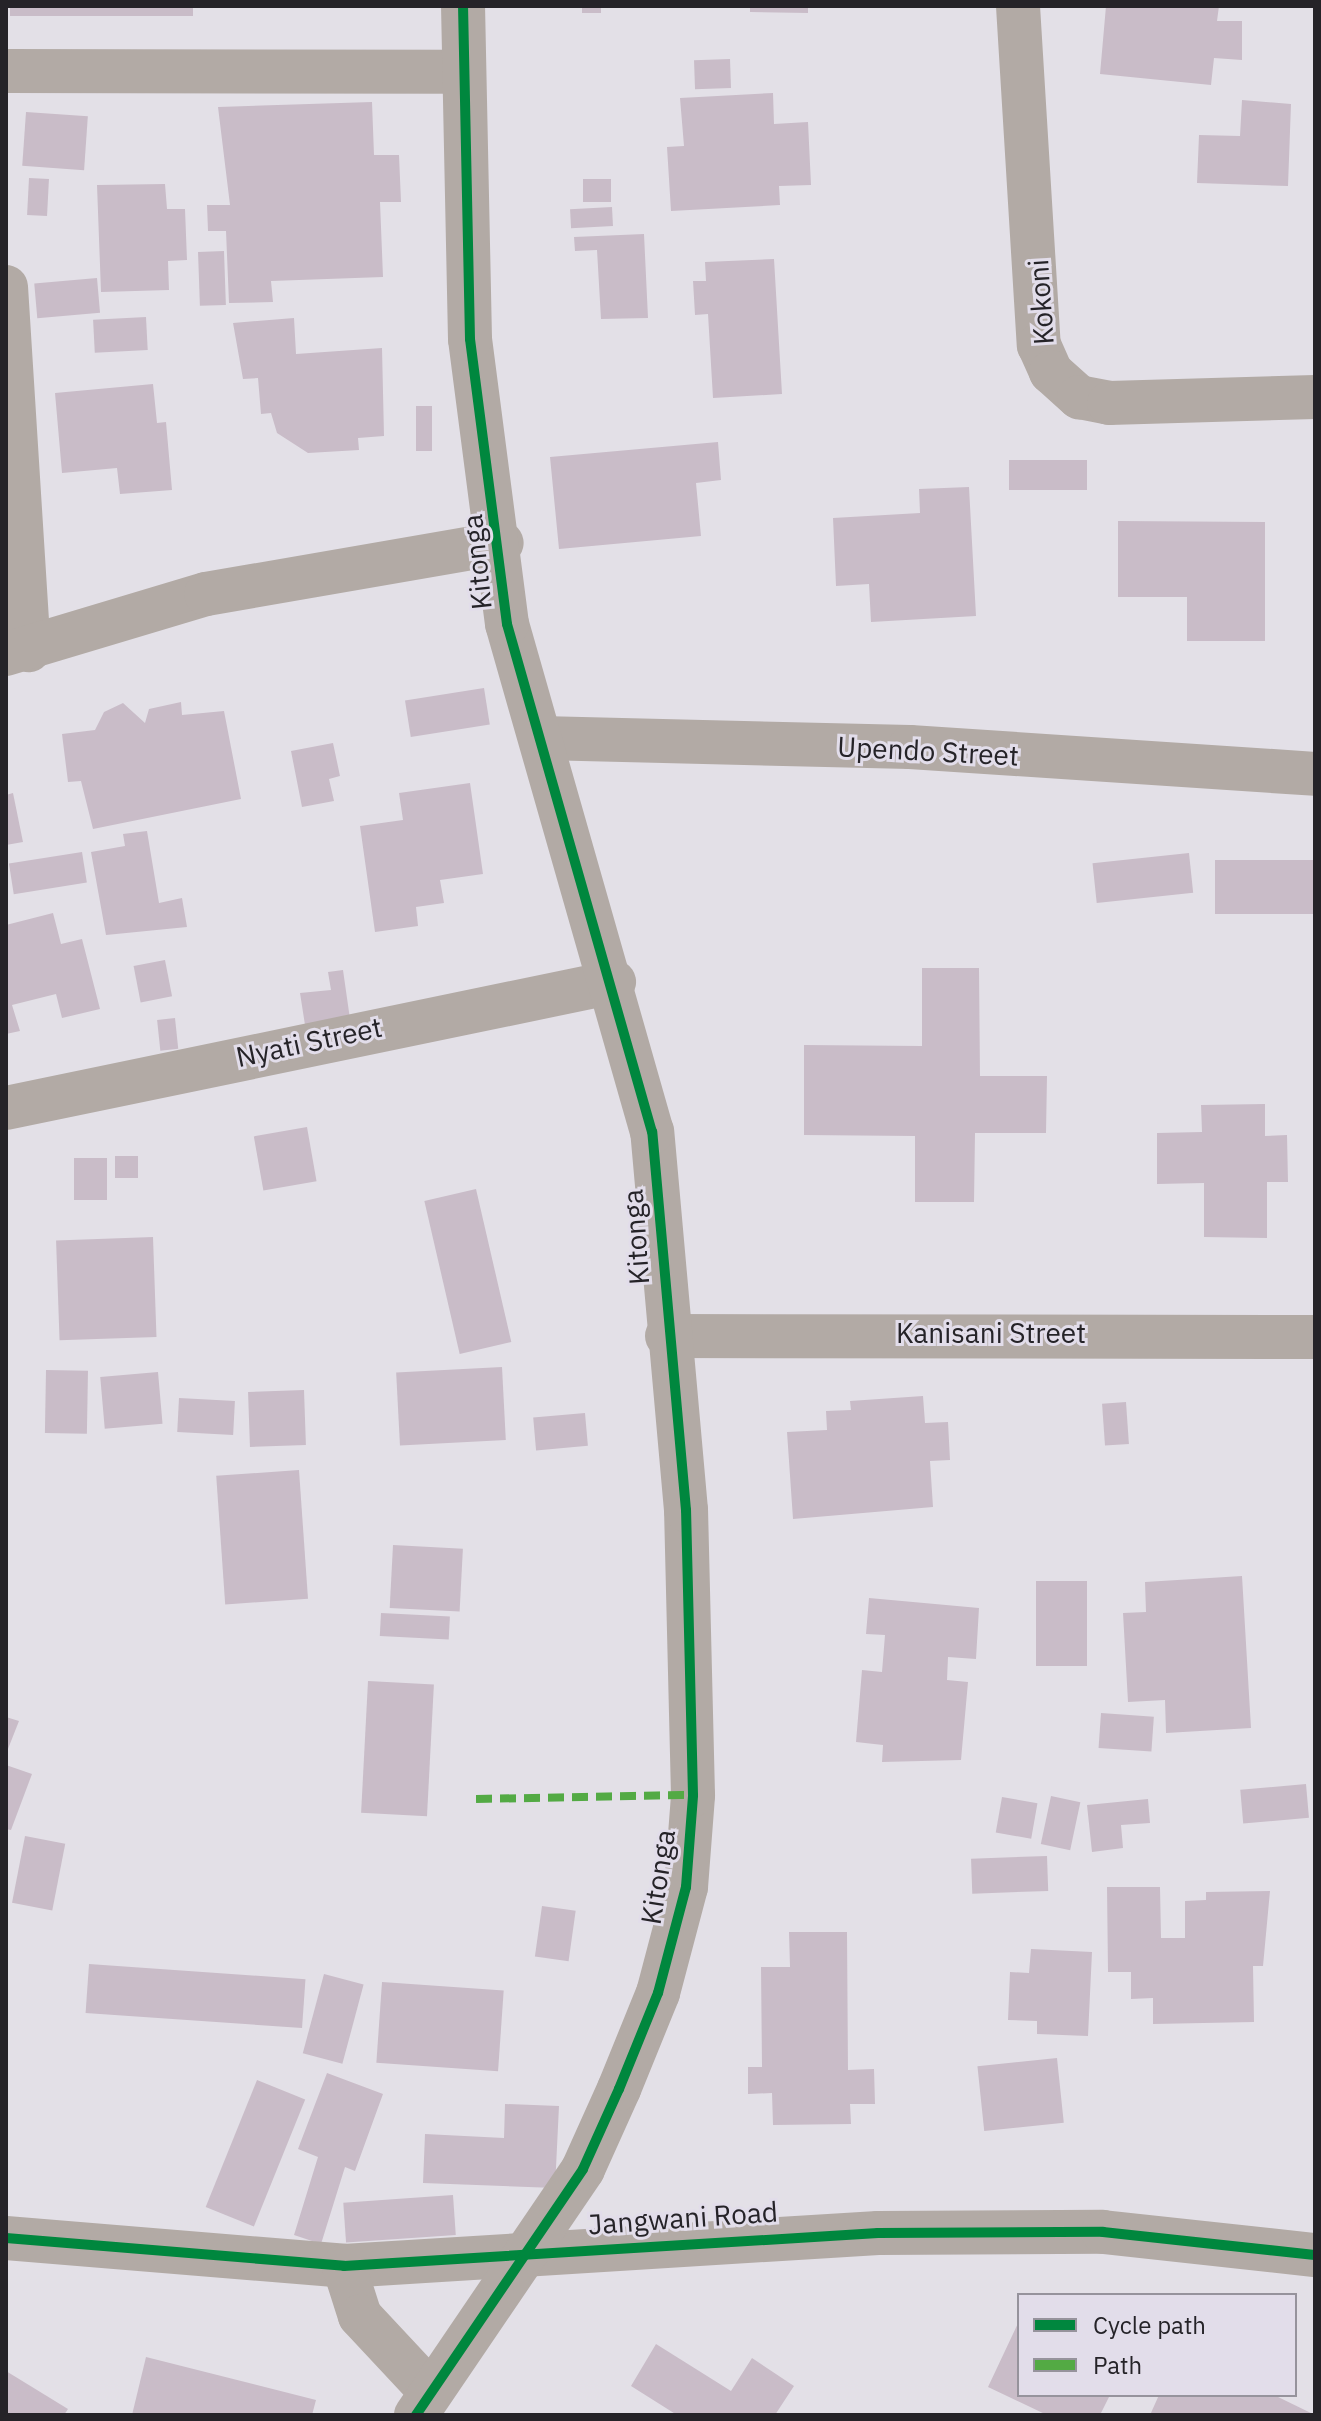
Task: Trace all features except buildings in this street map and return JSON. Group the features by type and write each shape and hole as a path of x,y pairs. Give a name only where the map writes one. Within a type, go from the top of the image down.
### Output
{"street":[{"name":"Kitonga","path":"423,2402 522,2253 583,2169 613,2103 658,1993 686,1887 693,1795 686,1510 667,1336 652,1132 614,982 507,624 502,543 470,339 463,6"},
{"name":"Kokoni","path":"1018,6 1039,345 1051,372 1079,397 1109,403 1315,397"},
{"path":"6,71 462,72"},
{"path":"6,287 18,652 206,594 502,543"},
{"name":"Upendo Street","path":"541,738 910,747 1315,774"},
{"name":"Nyati Street","path":"6,1108 614,982"},
{"name":"Kanisani Street","path":"667,1336 1315,1337"},
{"name":"Jangwani Road","path":"6,2238 344,2266 739,2237 1103,2232 1315,2255"},
{"path":"344,2266 360,2316 423,2402"}],"marked path":[{"path":"476,1799 693,1795"}],"cycle path":[{"path":"416,2415 583,2169 619,2089 658,1993 686,1887 693,1795 686,1510 652,1132 507,624 470,339 463,6"},
{"path":"6,2238 344,2266 878,2233 1103,2232 1315,2255"}]}
